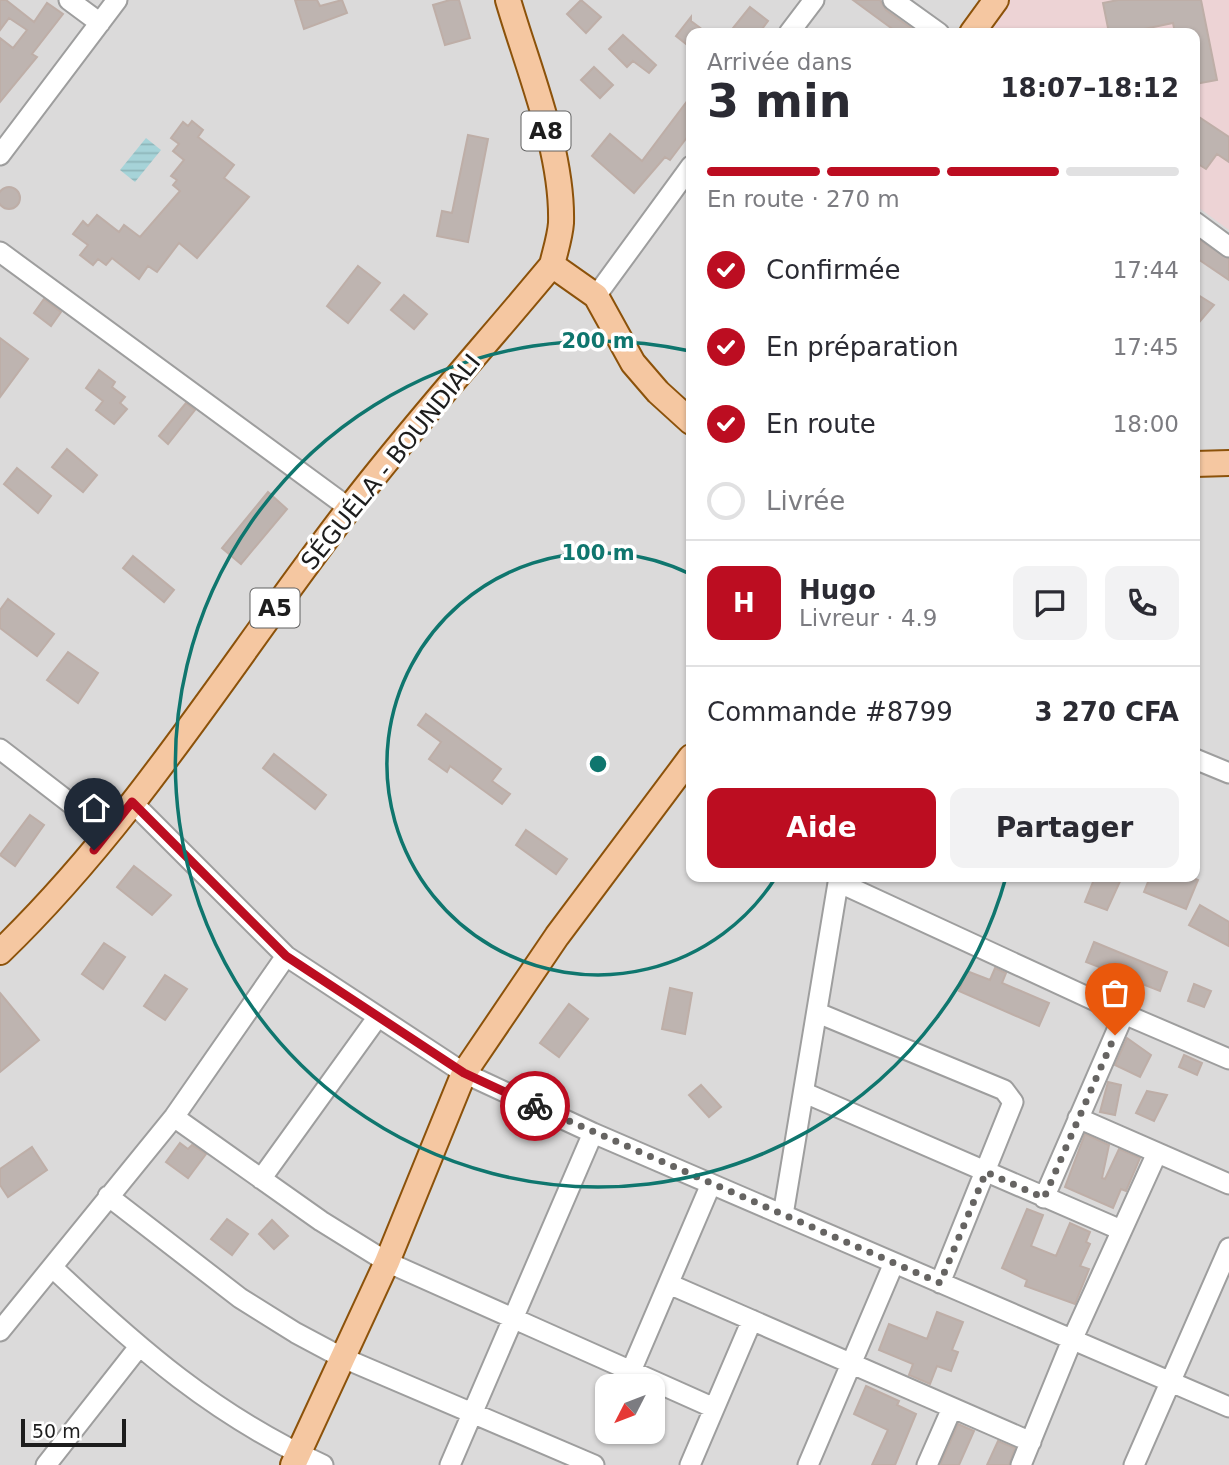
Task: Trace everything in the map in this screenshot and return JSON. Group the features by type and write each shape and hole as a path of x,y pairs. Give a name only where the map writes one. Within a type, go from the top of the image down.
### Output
{"main road":[{"name":"A8","path":"508,0 552,149 560,193 561,226 552,265"},
{"path":"976,28 996,0"},
{"path":"552,265 596,296 633,363 686,412"},
{"name":"SÉGUÉLA - BOUNDIALI","path":"0,951 33,919 109,833 349,508 552,265"},
{"path":"1200,464 1229,463"},
{"path":"296,1459 387,1262 464,1073 557,936 686,764"}],"street":[{"path":"69,0 100,23"},
{"path":"0,155 117,0"},
{"path":"793,28 814,0"},
{"path":"893,0 932,28"},
{"path":"596,296 686,173"},
{"path":"1200,226 1229,247"},
{"path":"0,252 349,508"},
{"path":"0,749 109,833"},
{"path":"1200,761 1229,774"},
{"path":"132,802 286,956 464,1073 593,1133 1229,1407"},
{"path":"783,1215 839,882"},
{"path":"843,882 1124,1014 1229,1059"},
{"path":"0,1331 174,1117 286,956"},
{"path":"818,1013 1004,1090 1010,1095 1013,1102 940,1283"},
{"path":"1044,1198 1124,1014"},
{"path":"261,1179 377,1018"},
{"path":"804,1093 1121,1230"},
{"path":"174,1117 261,1179 387,1262 714,1408"},
{"path":"1078,1118 1229,1184"},
{"path":"450,1465 593,1133"},
{"path":"1021,1465 1072,1340 1157,1153"},
{"path":"631,1371 711,1184"},
{"path":"108,1196 240,1298 341,1357 594,1465"},
{"path":"1134,1465 1168,1382 1229,1248"},
{"path":"808,1465 894,1263"},
{"path":"53,1268 138,1348 231,1416 296,1459 323,1465"},
{"path":"669,1284 1031,1442"},
{"path":"690,1465 752,1320"},
{"path":"46,1465 138,1348"},
{"path":"927,1465 952,1408"}],"shaded area":[{"path":"0,0 1229,0 1229,1465 0,1465"},
{"path":"1006,0 1229,0 1229,230 1200,209 1200,28 986,28"}],"water":[{"path":"146,138 161,150 135,182 120,170"}],"building":[{"path":"0,0 6,0 34,22 47,3 63,14 32,54 37,57 0,102 0,38 13,48 27,30 9,18 0,30"},
{"path":"295,0 317,0 320,6 342,0 347,13 304,29"},
{"path":"459,0 470,38 445,45 433,5"},
{"path":"581,0 601,17 586,33 567,14"},
{"path":"853,0 880,0 886,10 911,28 891,28"},
{"path":"1118,0 1201,0 1217,80 1200,83 1200,28 1174,28 1173,23 1149,28 1108,28 1103,3"},
{"path":"750,7 768,21 763,28 733,28"},
{"path":"691,17 691,21 700,28 686,28 686,44 676,36"},
{"path":"623,35 656,65 649,73 633,61 627,67 609,49"},
{"path":"594,67 613,85 600,98 581,80"},
{"path":"686,103 686,139 670,160 665,157 634,193 592,156 610,134 642,161"},
{"path":"1200,118 1229,137 1229,162 1217,154 1206,169 1200,165"},
{"path":"192,121 203,130 198,137 234,165 224,178 249,197 197,258 179,243 157,272 148,266 139,279 112,258 106,265 98,259 93,265 80,255 88,245 73,234 83,221 88,226 97,215 119,232 124,225 140,237 180,191 173,185 177,180 171,176 184,160 173,151 179,144 171,138 183,122 188,126"},
{"path":"468,135 488,139 468,242 437,236 442,211 452,213"},
{"path":"5,188 13,188 19,194 19,202 13,208 5,208 -1,202 -1,194"},
{"path":"1200,240 1229,259 1229,280 1200,260"},
{"path":"358,266 380,283 348,323 327,306"},
{"path":"404,295 427,314 414,329 391,310"},
{"path":"1200,296 1214,305 1200,321"},
{"path":"44,299 61,312 51,326 34,313"},
{"path":"0,338 28,359 0,397"},
{"path":"99,370 115,382 112,387 125,397 120,403 127,409 114,424 96,410 103,401 86,388"},
{"path":"186,403 195,410 168,444 159,436"},
{"path":"67,449 97,475 83,492 52,467"},
{"path":"17,468 51,496 38,513 4,484"},
{"path":"268,492 287,509 241,564 222,548"},
{"path":"133,556 174,590 164,602 123,568"},
{"path":"8,599 54,634 37,656 0,628 0,610"},
{"path":"68,652 98,673 78,703 47,680"},
{"path":"426,714 501,769 492,781 510,794 502,804 450,766 447,772 429,759 441,742 418,725"},
{"path":"274,754 326,795 315,809 263,768"},
{"path":"30,815 44,825 15,866 0,855"},
{"path":"526,830 567,859 556,874 516,845"},
{"path":"134,866 171,895 152,915 117,887"},
{"path":"1093,882 1120,882 1107,910 1085,902"},
{"path":"1148,882 1197,882 1186,909 1144,892"},
{"path":"1200,905 1229,922 1229,946 1189,925"},
{"path":"1094,942 1167,972 1160,991 1086,962"},
{"path":"104,943 125,957 103,989 82,974"},
{"path":"995,968 1006,973 1002,983 1049,1003 1039,1026 959,991 967,971 990,980"},
{"path":"165,975 187,989 165,1020 144,1006"},
{"path":"1194,984 1211,991 1204,1007 1188,1001"},
{"path":"670,988 692,993 685,1034 662,1029"},
{"path":"0,993 39,1040 0,1072"},
{"path":"569,1004 588,1019 559,1057 540,1043"},
{"path":"1127,1038 1151,1055 1140,1077 1115,1065"},
{"path":"1184,1055 1202,1063 1197,1075 1179,1067"},
{"path":"1108,1082 1121,1085 1115,1115 1100,1112"},
{"path":"701,1085 721,1107 709,1117 689,1095"},
{"path":"1147,1091 1167,1095 1154,1121 1136,1113"},
{"path":"1085,1134 1109,1145 1102,1178 1105,1179 1119,1149 1140,1158 1126,1191 1121,1189 1113,1208 1065,1187"},
{"path":"180,1143 188,1149 192,1145 206,1154 188,1178 166,1162"},
{"path":"32,1147 47,1170 8,1197 0,1185 0,1169"},
{"path":"1027,1209 1043,1215 1031,1246 1056,1256 1070,1223 1090,1232 1086,1242 1090,1244 1080,1266 1089,1269 1075,1304 1025,1286 1027,1280 1002,1268"},
{"path":"227,1219 248,1234 232,1255 211,1239"},
{"path":"272,1220 288,1236 274,1249 259,1234"},
{"path":"937,1312 963,1322 952,1350 958,1352 951,1371 937,1366 930,1384 909,1375 913,1364 879,1350 889,1324 927,1339"},
{"path":"866,1386 899,1401 897,1405 916,1414 895,1465 872,1465 888,1430 854,1414"},
{"path":"958,1424 974,1431 959,1465 940,1465"},
{"path":"998,1441 1015,1448 1009,1465 987,1465"}],"way so far":[{"path":"535,1106 940,1283 986,1172 1044,1198 1115,1035"}],"route":[{"path":"94,850 132,802 286,956 464,1073 535,1106"}]}
